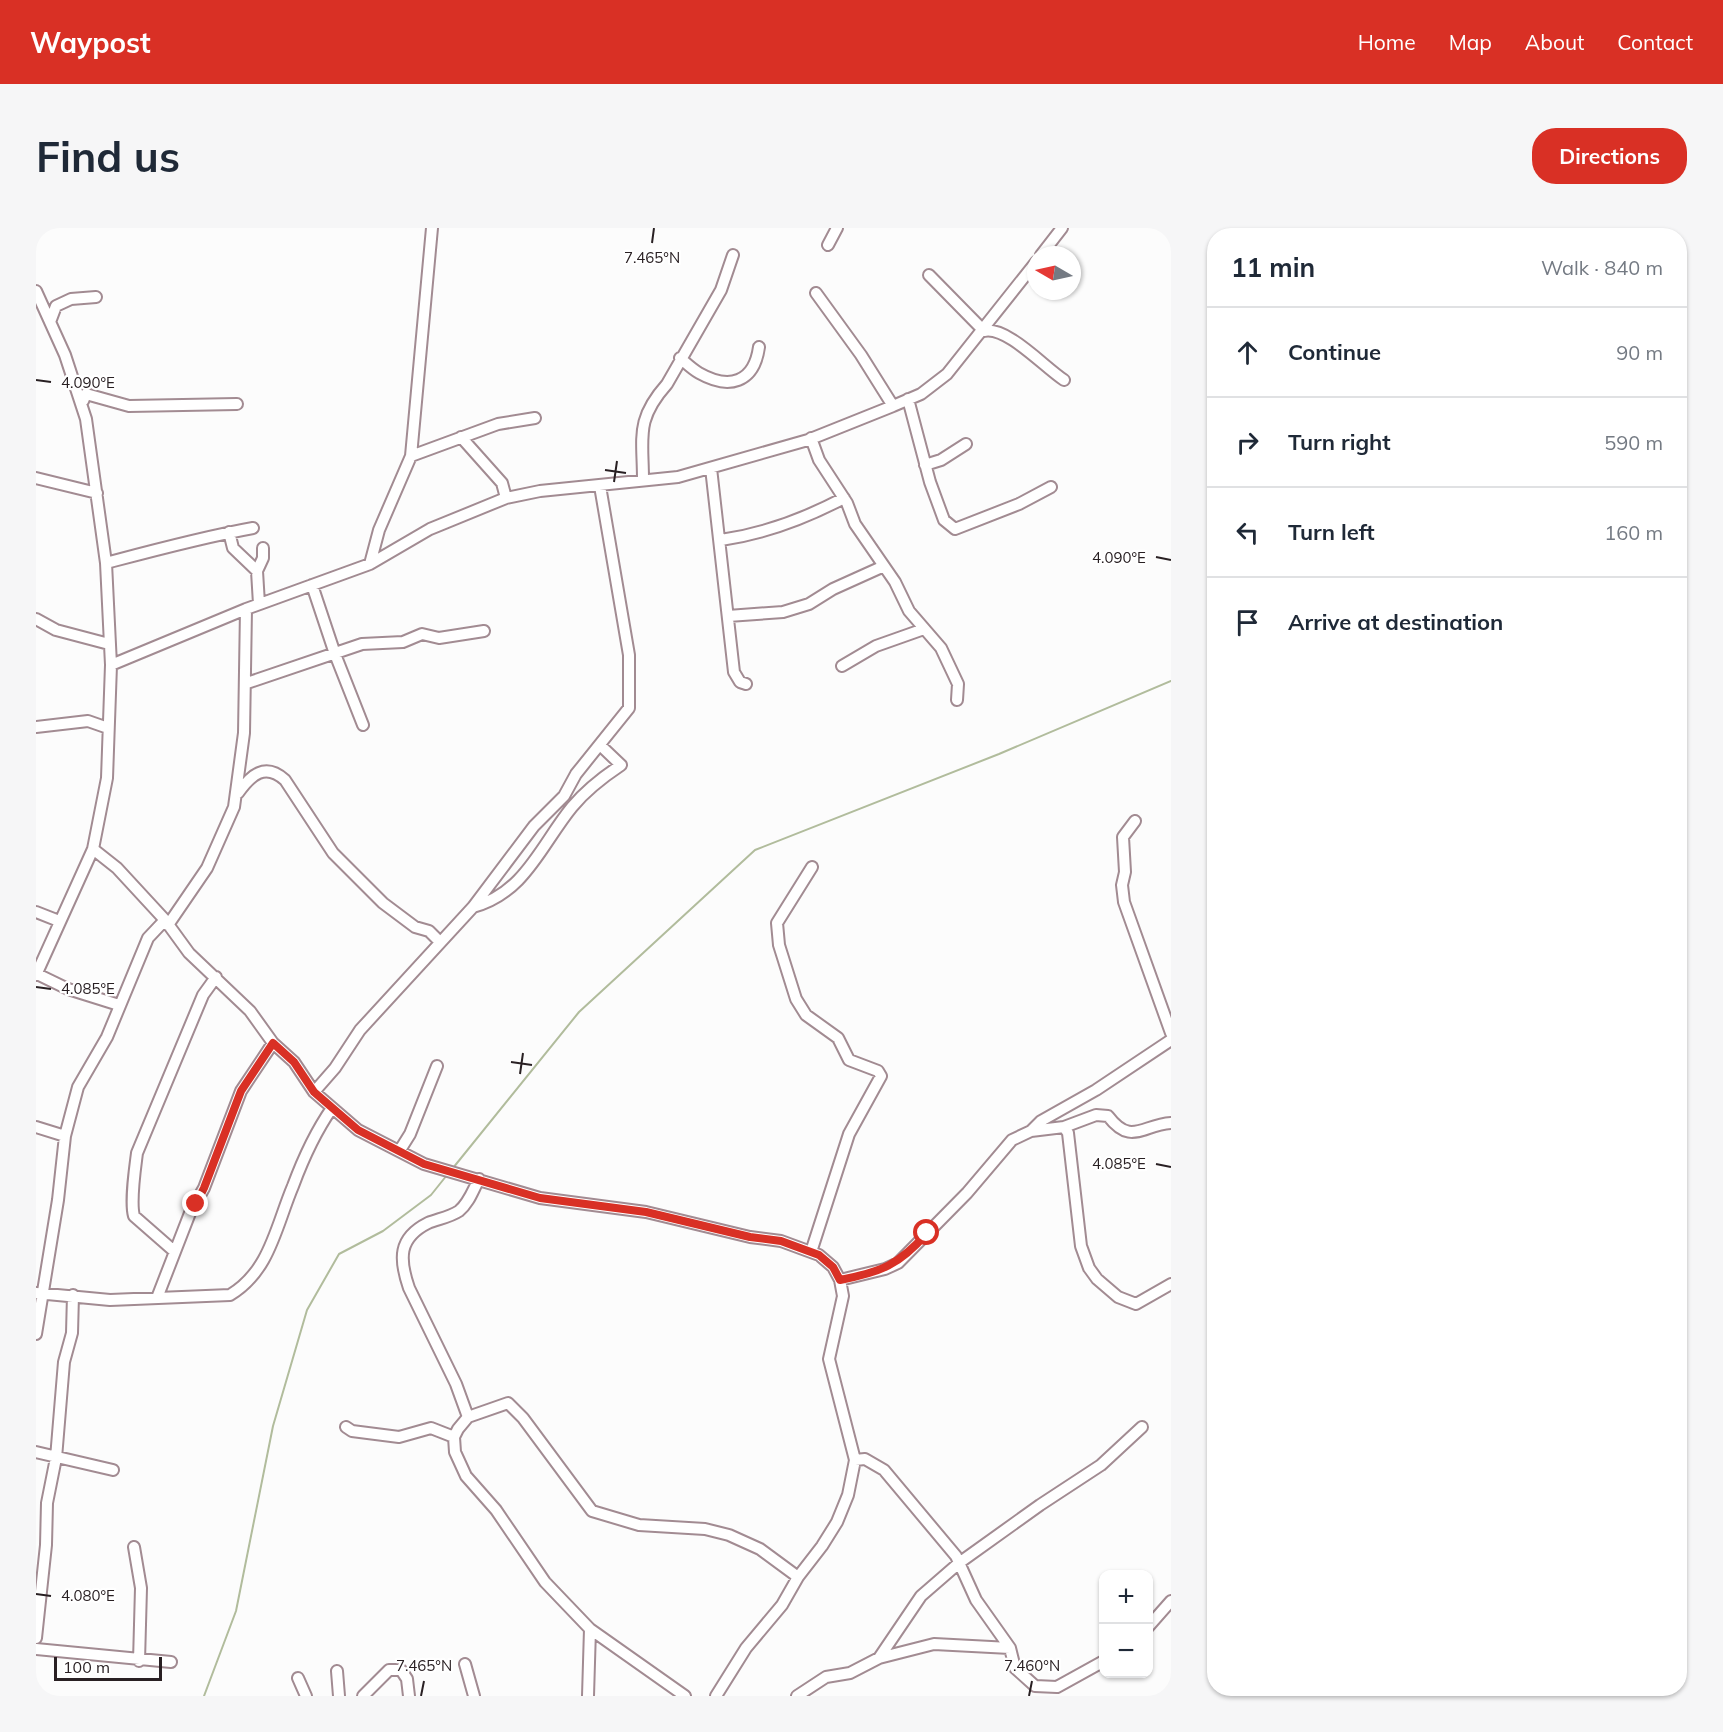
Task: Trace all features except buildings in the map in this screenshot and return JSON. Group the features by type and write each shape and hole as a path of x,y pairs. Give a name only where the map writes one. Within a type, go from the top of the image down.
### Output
{"street":[{"path":"370,564 379,530 411,456 432,228"},
{"path":"828,245 837,228"},
{"path":"1048,246 1062,228"},
{"path":"644,480 642,426 656,396 667,384 721,290 733,255"},
{"path":"111,665 246,609 370,564 430,529 506,498 540,491 678,477 811,438 893,406 921,394 947,374 984,331 1027,274"},
{"path":"929,275 984,331 1007,335 1064,380"},
{"path":"36,291 83,401 106,563 111,665 107,778 93,849 36,974 68,988 119,1005"},
{"path":"816,293 861,355 893,406"},
{"path":"50,322 56,306 71,299 96,297"},
{"path":"680,358 699,373 729,381 741,381 748,376 759,347"},
{"path":"83,401 86,394 129,406 237,404"},
{"path":"908,399 944,520 955,529 1019,504 1051,487"},
{"path":"411,456 498,424 535,418"},
{"path":"462,437 502,483 506,498"},
{"path":"811,438 819,460 844,498 855,524 884,566 909,611 940,648 958,684 957,700"},
{"path":"926,465 940,460 966,444"},
{"path":"711,468 721,540 734,672 740,682 746,684"},
{"path":"36,478 96,493"},
{"path":"314,1092 335,1068 360,1030 473,907 534,826 564,796 576,774 629,708 630,663 613,548 601,505 600,486"},
{"path":"721,540 765,531 819,511 844,498"},
{"path":"106,563 160,550 176,543 253,528"},
{"path":"229,532 233,548 257,571"},
{"path":"260,604 257,571 263,558 263,548"},
{"path":"728,616 783,612 809,604 833,589 884,566"},
{"path":"312,585 335,654 363,725"},
{"path":"36,1334 39,1293 58,1200 65,1136 78,1087 107,1037 148,938 166,923 207,868 229,822 237,794 247,683 246,609"},
{"path":"36,619 56,630 109,644"},
{"path":"842,666 876,646 924,629"},
{"path":"247,683 362,644 403,642 422,634 439,638 484,631"},
{"path":"36,727 88,721 108,728"},
{"path":"473,907 488,903 520,880 572,807 595,784 621,765 600,745"},
{"path":"237,794 258,772 267,769 276,772 285,780 333,853 383,903 415,927 429,931 440,942"},
{"path":"1135,821 1123,837 1124,902 1171,1033"},
{"path":"93,849 117,868 166,923 189,953 250,1011 273,1043 294,1062 314,1092 358,1130 424,1164 540,1198 646,1212 750,1237 781,1241 811,1252 833,1267 840,1280 843,1296 829,1359 855,1460 848,1495 837,1522 798,1577 782,1605 746,1648 716,1696"},
{"path":"811,1252 849,1134 881,1076 878,1071 849,1060 838,1038 806,1015 788,977 779,945 777,923 812,867"},
{"path":"36,912 59,921"},
{"path":"174,1251 134,1216 132,1208 136,1164 138,1153 203,995 216,977"},
{"path":"1031,1131 1041,1121 1096,1090 1171,1040"},
{"path":"157,1298 190,1213 204,1188 241,1091 273,1043"},
{"path":"400,1150 410,1134 437,1066"},
{"path":"39,1293 110,1300 230,1295 253,1278 270,1248 292,1186 324,1119 333,1108"},
{"path":"840,1280 874,1273 898,1263 967,1193 1012,1140 1031,1131 1064,1127 1095,1115 1108,1116 1116,1127 1126,1132 1143,1132 1156,1124 1171,1123"},
{"path":"36,1127 65,1136"},
{"path":"1064,1127 1068,1133 1068,1149 1074,1169 1081,1246 1089,1268 1110,1290 1127,1302 1136,1304 1171,1284"},
{"path":"468,1417 456,1384 409,1288 404,1272 403,1253 404,1245 411,1235 428,1224 459,1211 468,1202 479,1179"},
{"path":"36,1638 46,1545 47,1503 56,1458 64,1362 72,1333 73,1295"},
{"path":"685,1696 590,1629 545,1582 496,1510 466,1476 455,1452 454,1437 468,1417 508,1403 523,1418 592,1510 639,1525 705,1529 737,1538 760,1549 798,1577"},
{"path":"346,1427 352,1431 399,1437 431,1428 454,1437"},
{"path":"879,1658 921,1596 960,1563 1101,1465 1142,1427"},
{"path":"36,1452 113,1470"},
{"path":"855,1460 866,1459 876,1463 894,1480 960,1563 976,1600 1010,1648 1014,1668 1035,1686 1057,1687 1099,1664"},
{"path":"134,1547 141,1588 139,1661"},
{"path":"1152,1624 1171,1601"},
{"path":"588,1696 590,1629"},
{"path":"797,1696 826,1677 850,1673 893,1652 934,1644 1010,1648"},
{"path":"36,1649 139,1661 171,1662"},
{"path":"465,1664 474,1696"},
{"path":"363,1696 389,1670 401,1670 407,1679 409,1696"},
{"path":"337,1671 339,1696"},
{"path":"298,1678 306,1696"}],"waterway":[{"path":"453,1168 579,1012 755,850 999,754 1171,681"},
{"path":"204,1696 236,1611 273,1426 307,1310 339,1254 383,1231 431,1195 447,1175"}],"route":[{"path":"196,1204 241,1091 273,1043 294,1062 314,1092 358,1130 424,1164 540,1198 646,1212 750,1237 781,1241 819,1255 833,1267 840,1280 863,1276 898,1263 927,1233"}]}
